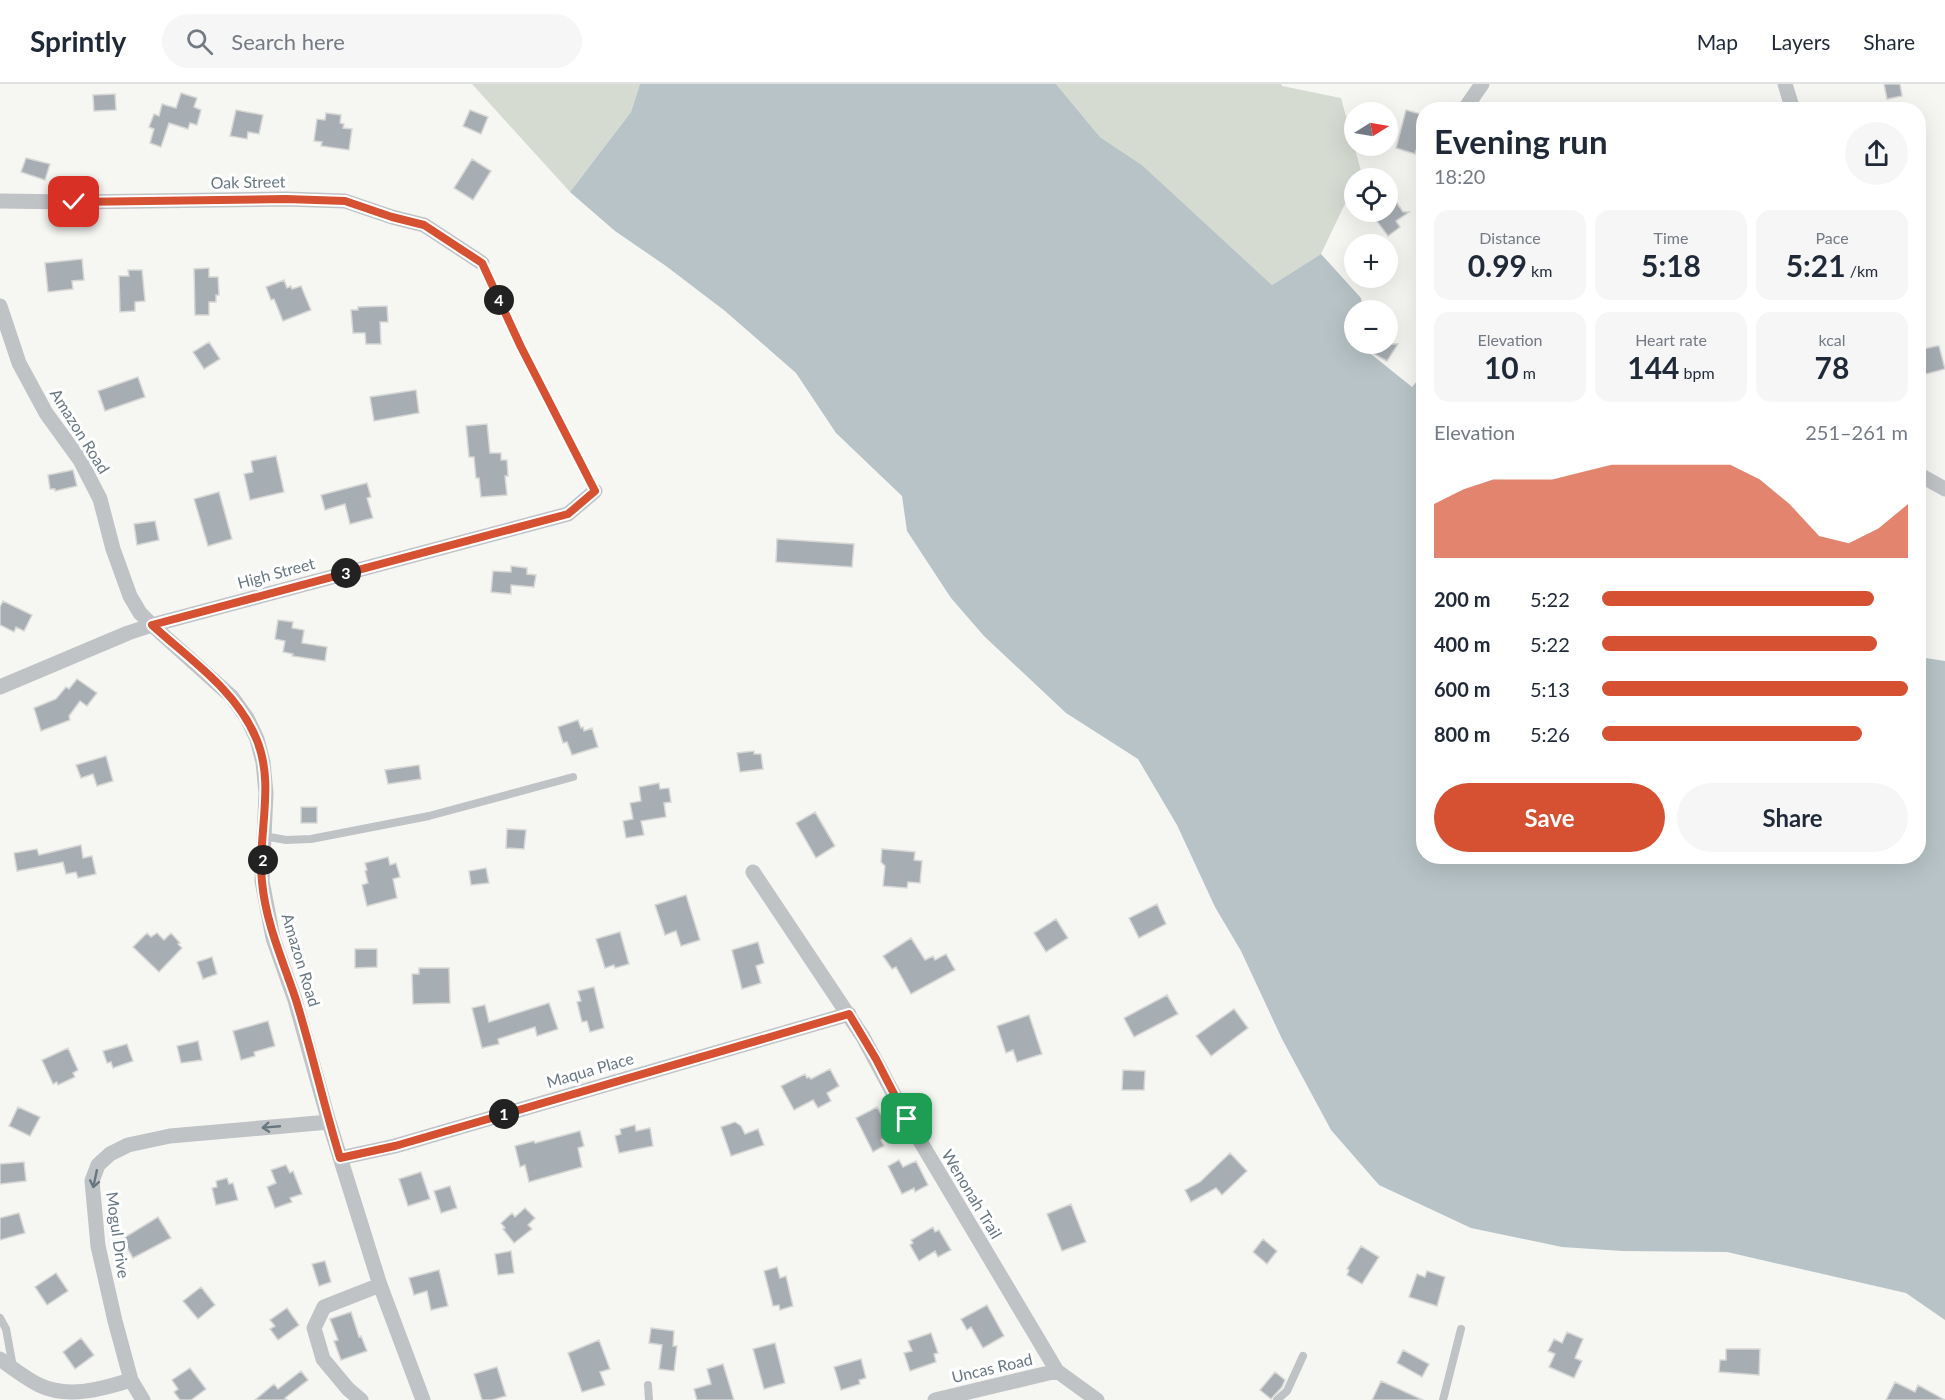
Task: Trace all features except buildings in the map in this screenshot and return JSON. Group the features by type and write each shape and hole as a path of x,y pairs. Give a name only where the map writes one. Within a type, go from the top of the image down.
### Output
{"street":[{"path":"1470,102 1482,84"},
{"path":"1785,84 1791,102"},
{"name":"Oak Street","path":"0,201 286,199 345,201 424,225 482,263"},
{"name":"Amazon Road","path":"0,306 19,363 46,413 80,460 100,499 113,549 129,596 140,613 152,625 232,697 247,718 257,739 263,762 266,793 262,882 273,938 296,1000 329,1122 380,1285 423,1400"},
{"path":"1926,478 1945,489"},
{"name":"High Street","path":"0,687 152,625 568,514 595,491"},
{"name":"Wenonah Trail","path":"753,872 849,1014 876,1059 907,1119 1056,1371 1097,1400"},
{"name":"Maqua Place","path":"340,1158 395,1146 849,1014"},
{"name":"Mogul Drive","path":"143,1400 130,1380 98,1246 92,1181 98,1165 110,1154 128,1145 170,1136 329,1122"},
{"path":"361,1400 348,1389 322,1359 314,1328 324,1307 380,1285"},
{"path":"0,1359 40,1386 59,1390 79,1392 110,1387 130,1380"},
{"name":"Uncas Road","path":"935,1400 1056,1371"}],"lane":[{"path":"482,263 521,347 595,491"},
{"path":"264,836 286,840 311,839 429,816 573,777"},
{"path":"0,1317 10,1344 13,1369"},
{"path":"1443,1400 1461,1329"},
{"path":"1277,1400 1287,1391 1303,1356"},
{"path":"648,1385 649,1400"}],"shaded area":[{"path":"472,84 640,84 631,112 570,192"},
{"path":"640,84 1056,84 1100,137 1142,165 1272,285 1321,254 1344,279 1344,288 1352,288 1361,298 1361,300 1344,300 1344,354 1371,354 1412,387 1416,382 1416,864 1926,864 1926,658 1945,661 1945,1320 1906,1293 1727,1252 1623,1251 1562,1247 1471,1228 1379,1185 1331,1130 1282,1039 1241,951 1215,907 1177,825 1138,759 1066,713 984,636 951,598 907,531 902,496 836,433 796,373 725,311 615,231 570,192 631,112"},
{"path":"1056,84 1281,84 1341,98 1344,109 1344,156 1357,156 1360,168 1344,168 1344,206 1321,254 1272,285 1142,165 1100,137"}],"route":[{"path":"74,202 286,199 345,201 424,225 482,263 521,347 595,491 568,514 152,625 232,697 247,718 257,739 263,762 266,793 262,882 273,938 296,1000 340,1158 395,1146 849,1014 876,1059 907,1119"}]}
